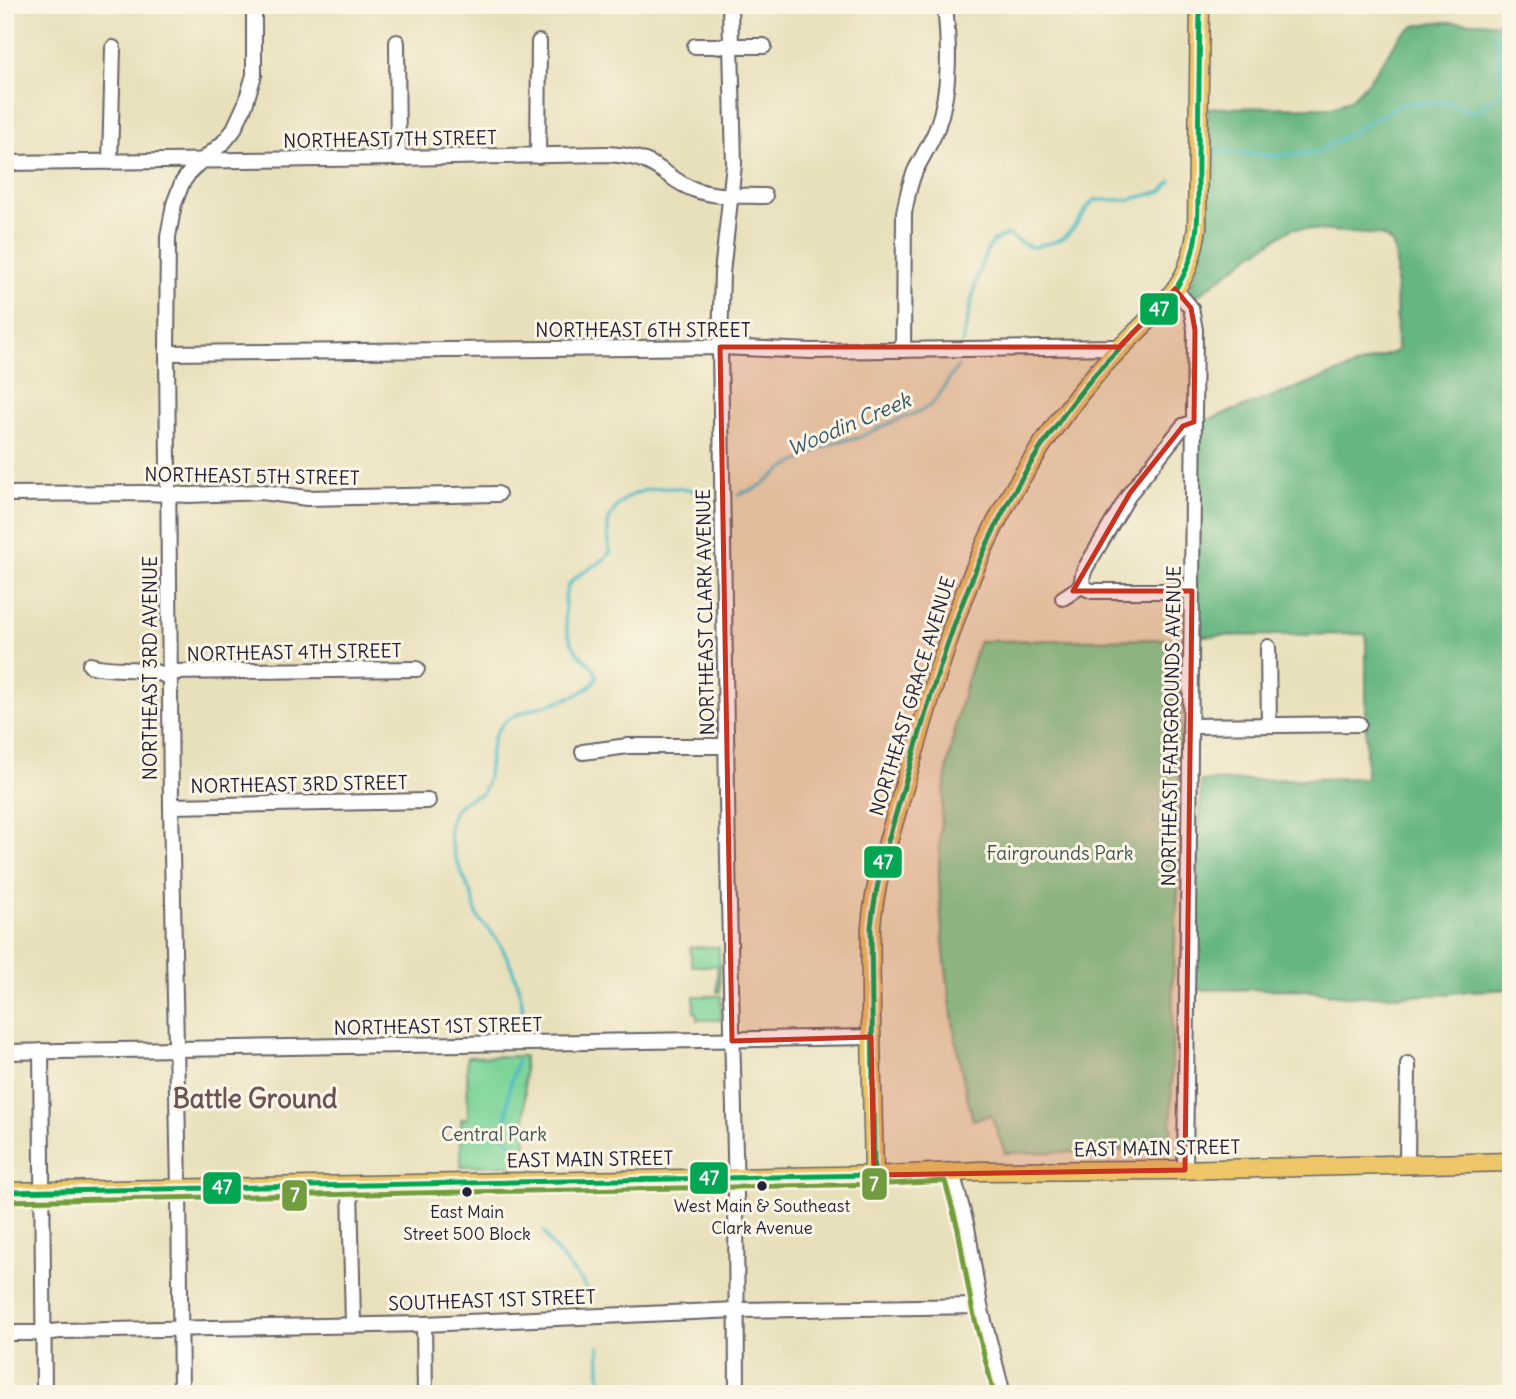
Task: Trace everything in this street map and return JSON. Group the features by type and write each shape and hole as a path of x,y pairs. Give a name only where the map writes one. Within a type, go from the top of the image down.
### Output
{"main road":[{"name":"NORTHEAST GRACE AVENUE","path":"874,1175 871,926 886,848 945,645 976,562 1024,472 1058,421 1119,347 1160,307 1186,270 1197,228 1200,5"},
{"name":"EAST MAIN STREET","path":"5,1192 1511,1162"}],"street":[{"name":"NORTHEAST 3RD AVENUE","path":"181,1394 182,1329 170,806 168,254 171,217 177,193 192,169 215,152 240,119 254,75 254,5"},
{"name":"NORTHEAST CLARK AVENUE","path":"730,5 734,164 722,273 720,347 737,1394"},
{"path":"904,350 904,213 915,171 937,126 945,98 948,52 945,5"},
{"path":"397,41 398,158"},
{"path":"538,156 539,42"},
{"path":"695,46 764,46"},
{"path":"110,162 113,48"},
{"name":"NORTHEAST 7TH STREET","path":"5,163 607,154 646,161 696,191 765,196"},
{"name":"NORTHEAST FAIRGROUNDS AVENUE","path":"1175,289 1191,308 1195,331 1185,1170"},
{"name":"NORTHEAST 6TH STREET","path":"167,353 720,347 811,351 1119,347"},
{"path":"1192,591 1092,591 1081,582 1083,573 1130,494 1183,426 1194,422"},
{"name":"NORTHEAST 5TH STREET","path":"5,494 168,495 261,492 307,498 498,495"},
{"path":"1063,598 1083,585"},
{"path":"1268,647 1269,725"},
{"name":"NORTHEAST 4TH STREET","path":"90,665 103,669 170,675 417,669"},
{"path":"1190,726 1359,724"},
{"path":"583,752 628,746 727,746"},
{"name":"NORTHEAST 3RD STREET","path":"170,806 428,801"},
{"name":"NORTHEAST 1ST STREET","path":"5,1052 871,1037"},
{"path":"41,1051 44,1394"},
{"path":"1407,1165 1408,1064"},
{"path":"952,1172 967,1227 980,1306 1003,1394"},
{"path":"350,1185 353,1325"},
{"name":"SOUTHEAST 1ST STREET","path":"5,1333 424,1324 737,1310 980,1306"},
{"path":"424,1324 425,1394"}],"highlighted area":[{"path":"1175,289 1191,308 1195,330 1194,422 1183,426 1130,493 1073,591 1192,591 1185,1170 874,1175 871,1037 732,1041 720,347 1119,347"}],"green space":[{"path":"1436,22 1511,25 1511,989 1437,995 1375,996 1344,996 1299,989 1194,990 1201,781 1366,778 1366,634 1196,636 1199,423 1397,351 1395,252 1390,242 1379,235 1293,228 1255,252 1194,298 1190,287 1202,255 1207,225 1208,108 1333,107 1351,99 1368,82 1401,35 1415,26"},
{"name":"Fairgrounds Park","path":"1182,639 1171,1150 1005,1153 991,1115 973,1120 955,1035 940,904 939,847 949,757 962,698 979,641"},
{"path":"690,947 719,947 720,992 717,992 717,966 692,966"},
{"path":"694,996 721,996 721,1020 697,1020"},
{"name":"Central Park","path":"524,1056 526,1165 461,1166 461,1119 468,1118 467,1057"}],"waterway":[{"name":"Woodin Creek","path":"1213,151 1274,156 1317,152 1401,104 1448,102 1475,113 1503,91 1496,33 1511,19"},
{"name":"Woodin Creek","path":"962,343 982,262 987,250 1000,237 1008,235 1031,247 1054,242 1074,228 1094,200 1128,200 1163,191 1171,181"},
{"name":"Woodin Creek","path":"738,494 753,490 783,469 825,447 839,441 858,438 921,411 936,399 958,366"},
{"name":"Woodin Creek","path":"522,1029 522,1004 517,981 500,945 478,917 454,852 450,837 450,823 454,811 465,801 482,794 488,776 491,747 498,730 505,722 527,711 581,693 591,686 597,677 570,640 565,596 574,579 610,553 608,524 616,508 626,498 652,489 680,488 707,494"},
{"name":"Woodin Creek","path":"517,1061 509,1090 505,1136 524,1166"},
{"name":"Woodin Creek","path":"544,1232 551,1245 584,1284 591,1299"},
{"name":"Woodin Creek","path":"599,1347 601,1394"}],"transit line":[{"name":"47","path":"874,1175 871,927 882,865 893,824 952,632 967,590 1005,509 1027,469 1074,401 1104,364 1164,305 1181,281 1192,255 1198,214 1200,5"},
{"name":"47","path":"5,1192 874,1175"},
{"name":"7","path":"5,1201 945,1181 958,1229 972,1308 994,1394"}],"place":[{"name":"West Main & Southeast Clark Avenue","path":"762,1186"},
{"name":"East Main Street 500 Block","path":"467,1192"}],"district":[{"name":"Battle Ground","path":"255,1098"}]}
